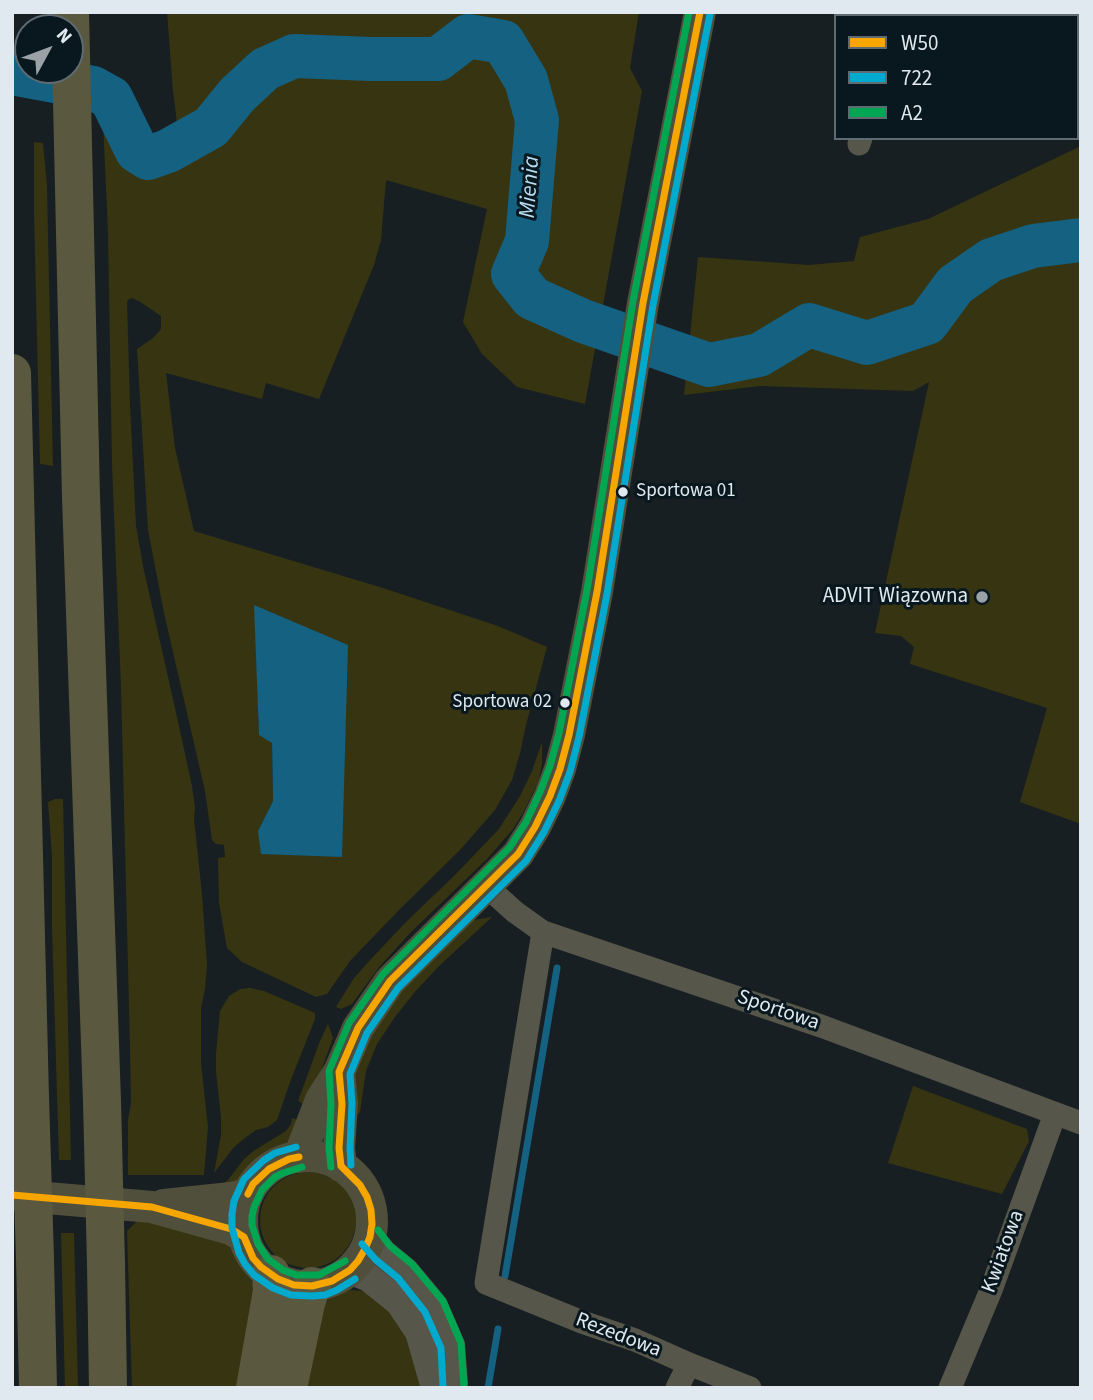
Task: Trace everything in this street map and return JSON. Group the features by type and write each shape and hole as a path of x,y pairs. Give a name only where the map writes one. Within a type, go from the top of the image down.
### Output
{"highway":[{"path":"70,12 81,498 102,1101 108,1388"},
{"path":"12,373 38,1388"},
{"path":"255,1388 272,1291 271,1274"},
{"path":"288,1388 312,1286"}],"main road":[{"path":"299,1157 321,1100 339,1072 358,1028 390,981 518,854 535,827 560,769 597,592 643,303 700,12"},
{"path":"339,1072 342,1104 339,1149 341,1166"},
{"path":"321,1158 341,1166 360,1185 371,1210 370,1237 358,1261 350,1270 332,1281 312,1286 285,1282 261,1267 253,1258 244,1237 242,1215 253,1184 269,1169 289,1159 321,1158"},
{"path":"152,1207 248,1194"},
{"path":"12,1195 152,1207 231,1229 244,1237"}],"street":[{"name":"Sportowa","path":"485,885 529,924 543,932 821,1026 1081,1123"},
{"name":"Rezedowa","path":"543,932 486,1283 635,1340 750,1388"},
{"name":"Kwiatowa","path":"950,1388 991,1290 1055,1114"},
{"path":"370,1237 383,1253 405,1271 434,1306 450,1345 453,1388"},
{"path":"350,1270 369,1279 399,1302 419,1332 435,1388"},
{"path":"677,1388 688,1364"}],"shaded area":[{"path":"167,12 639,12 630,68 642,91 585,404 517,387 482,354 463,322 487,209 386,180 381,240 374,265 319,399 266,383 262,399 166,373 175,448 194,531 383,588 498,626 547,647 512,780 495,810 460,850 350,961 327,994 316,997 242,962 227,948 219,903 218,858 225,857 224,845 216,844 212,840 205,791 148,530 137,349 161,329 161,316 139,301 131,298 127,301 136,526 195,808 207,965 201,1008 201,1063 208,1127 204,1175 128,1175 130,1047 103,121 126,148 138,171 148,177 163,170 181,155","holes":["255,605 342,857 258,831 273,801 272,742 259,734"]},
{"path":"34,142 43,143 47,186 53,466 40,464"},
{"path":"1081,146 1081,824 1020,802 1047,708 910,664 914,647 901,636 875,633 929,382 913,391 760,386 684,395 698,257 809,265 854,261 860,237 928,219"},
{"path":"542,742 542,764 538,783 513,829 487,859 411,932 380,966 352,1004 341,1009 336,1007 354,978 372,958 499,829 520,796"},
{"path":"63,799 71,1160 59,1160 52,856 48,802"},
{"path":"492,917 439,966 395,1017 377,1044 366,1071 360,1112 357,1116 349,1105 356,1070 369,1038 410,979 473,920"},
{"path":"240,989 264,991 315,1013 315,1019 277,1120 268,1127 256,1130 234,1147 214,1173 221,1135 216,1072 220,1011 229,996"},
{"path":"328,1024 333,1038 308,1107 298,1101"},
{"path":"913,1086 1027,1129 1029,1141 1002,1194 888,1163"},
{"path":"292,1118 304,1122 289,1145 268,1154 239,1180 218,1188 228,1180 244,1159 286,1131"},
{"path":"299,1172 317,1172 335,1180 348,1193 356,1211 353,1239 335,1260 317,1268 299,1268 281,1260 268,1247 260,1229 260,1211 268,1193 281,1180"},
{"path":"140,1218 222,1239 244,1266 254,1285 240,1388 132,1388 127,1231"},
{"path":"61,1233 74,1233 78,1388 65,1388"},
{"path":"347,1290 367,1291 405,1325 422,1388 300,1388 311,1327 330,1297"}],"water":[{"path":"254,605 348,645 342,857 261,854 258,831 273,801 272,743 259,735"}],"waterway":[{"name":"Mienia","path":"12,73 93,88 111,98 137,151 148,158 168,151 211,127 237,95 265,69 294,56 438,59 468,36 503,42 526,80 537,120 527,241 513,274 532,298 583,321 709,365 759,355 809,325 867,343 927,323 955,285 991,260 1033,246 1081,240"},
{"path":"505,1276 557,968"},
{"path":"488,1388 498,1329"}],"transit line":[{"name":"A2","path":"331,1167 329,1071 349,1023 383,974 510,847 526,822 550,766 587,590 633,301 689,12"},
{"name":"W50","path":"12,1195 152,1207 231,1229 244,1237 253,1258 261,1267 278,1279 294,1285 312,1286 332,1281 350,1270 365,1249 370,1237 371,1210 360,1185 341,1166 339,1148 342,1104 339,1072 358,1028 390,981 518,854 535,827 560,769 597,592 643,303 700,12"},
{"name":"722","path":"351,1165 350,1074 367,1033 398,988 526,861 544,832 570,772 607,594 653,305 710,14"},
{"name":"722","path":"296,1147 275,1153 244,1179 234,1201 232,1214 232,1228 239,1253 254,1275 273,1288 291,1295 325,1295 355,1279"},
{"name":"W50","path":"248,1194 253,1184 269,1169 299,1157"},
{"name":"A2","path":"302,1167 275,1177 262,1190 252,1216 258,1244 268,1259 283,1270 296,1275 319,1275 345,1261"},
{"name":"A2","path":"378,1230 390,1246 412,1264 443,1301 461,1343 464,1388"},
{"name":"722","path":"362,1244 398,1278 425,1312 441,1348 443,1386"}],"place":[{"name":"Sportowa 01","path":"623,492"},
{"name":"ADVIT Wiązowna","path":"982,597"},
{"name":"Sportowa 02","path":"565,703"}]}
